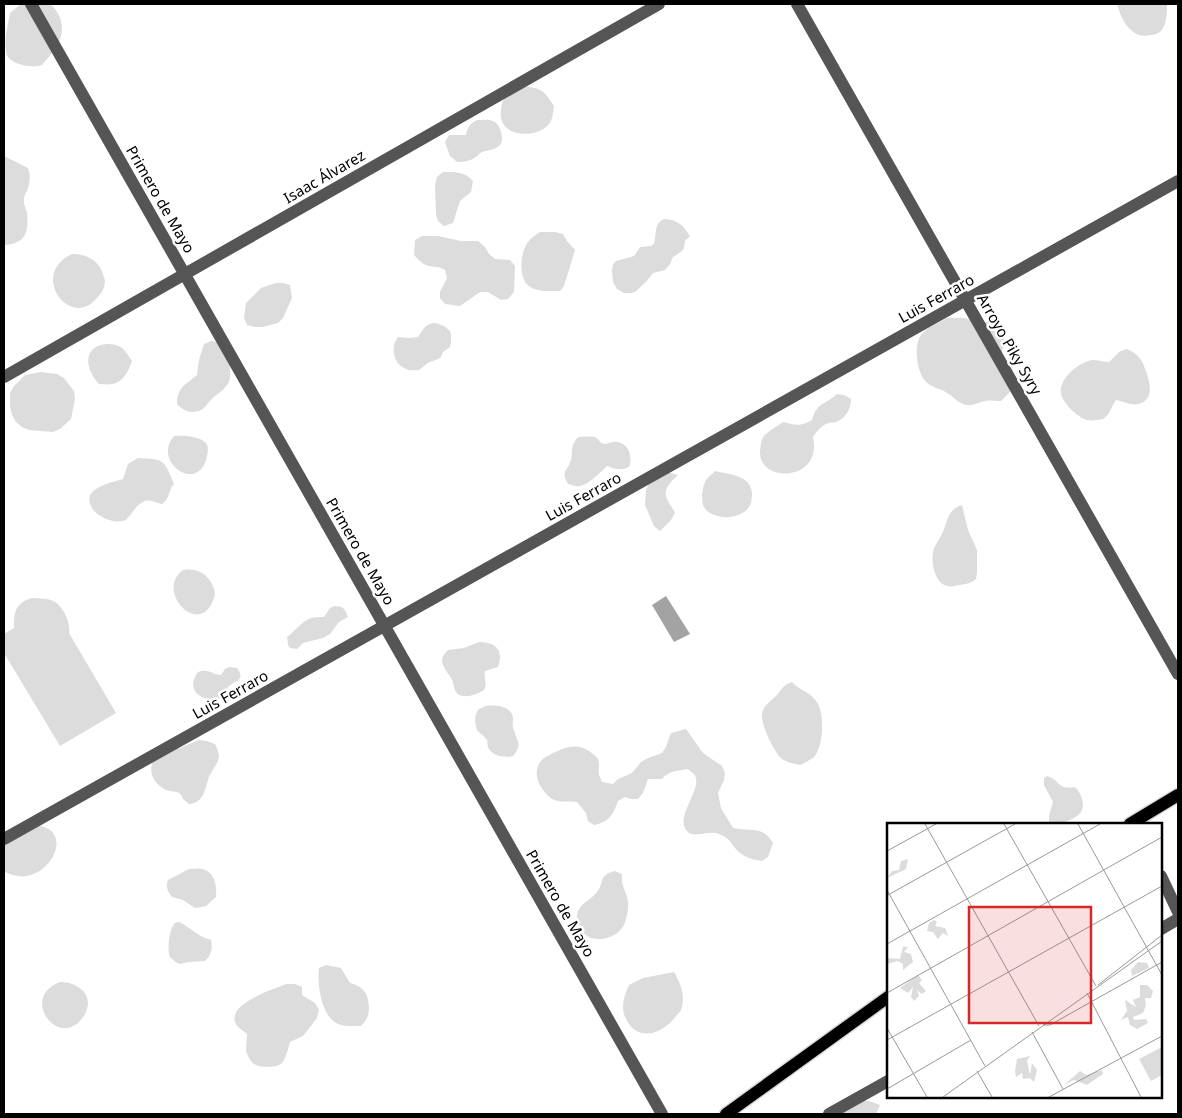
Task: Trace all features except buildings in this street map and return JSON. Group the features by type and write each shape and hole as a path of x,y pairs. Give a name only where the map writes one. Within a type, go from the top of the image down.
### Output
{"main road":[{"path":"1133,823 1178,795"},
{"path":"726,1114 887,999"}],"street":[{"name":"Primero de Mayo","path":"31,4 662,1114"},
{"name":"Isaac Álvarez","path":"4,377 660,4"},
{"name":"Arroyo Piky Syry","path":"797,4 1178,674"},
{"name":"Luis Ferraro","path":"4,839 1178,181"},
{"path":"1162,878 1178,912"},
{"path":"1162,928 1178,919"},
{"path":"829,1114 887,1082"}],"shaded area":[{"path":"43,3 50,5 56,10 60,18 62,30 60,40 42,65 22,65 12,61 7,55 6,39 10,13 21,4"},
{"path":"1117,4 1167,4 1163,28 1154,35 1144,36 1138,34 1124,22"},
{"path":"523,86 542,91 554,106 549,124 543,129 527,134 511,131 501,120 501,108 504,99"},
{"path":"477,120 496,122 501,132 502,139 500,145 482,152 472,159 457,162 450,156 445,142 449,135 466,135 469,126"},
{"path":"4,156 28,168 30,177 24,196 27,213 26,232 21,240 4,245"},
{"path":"443,172 463,174 473,181 471,192 460,201 453,223 444,226 438,221 436,214 435,185 437,177"},
{"path":"665,219 680,224 690,236 685,241 682,251 673,257 665,270 653,273 635,292 624,293 617,289 613,282 613,264 616,261 634,256 640,247 654,244 657,226"},
{"path":"540,232 563,234 575,250 564,286 560,291 535,289 525,282 523,277 521,265 525,246 530,239"},
{"path":"422,236 438,236 461,241 478,241 495,259 510,260 515,266 514,292 508,299 501,300 488,292 480,292 460,306 445,304 440,298 440,292 447,278 445,270 424,264 414,255 415,240"},
{"path":"72,254 92,259 99,265 105,280 101,293 85,307 74,307 65,303 58,295 54,285 54,274 60,263"},
{"path":"276,283 290,285 292,298 283,318 278,323 263,327 247,325 244,318 246,303 261,288"},
{"path":"947,318 994,322 1000,330 1004,337 1001,353 1016,386 1001,401 987,401 966,405 944,391 928,384 923,378 917,359 917,346 921,335 933,325"},
{"path":"436,323 450,331 450,347 443,352 441,357 419,370 409,370 402,367 394,355 394,346 398,337 418,337 427,325"},
{"path":"211,341 218,342 228,358 230,367 229,382 202,410 195,412 187,411 177,404 178,394 182,387 197,375 204,344"},
{"path":"106,344 122,348 132,361 122,379 116,383 99,384 91,372 88,359 93,349"},
{"path":"1126,349 1136,354 1143,363 1150,387 1147,399 1139,404 1130,404 1116,400 1109,413 1103,419 1083,419 1062,398 1061,388 1066,377 1076,367 1088,361 1109,362 1119,352"},
{"path":"41,372 57,374 64,378 74,391 75,399 71,419 60,429 53,432 29,430 22,427 16,422 10,407 10,393 14,386 25,375"},
{"path":"837,394 851,399 849,410 840,420 826,424 816,433 813,437 814,452 809,463 800,470 779,473 769,469 762,462 760,451 762,441 768,432 783,422 798,425 812,420 816,410"},
{"path":"174,436 192,437 205,442 208,447 206,460 201,469 194,474 186,474 178,470 172,463 168,455 169,446"},
{"path":"578,437 595,437 603,444 621,443 629,451 629,467 618,469 607,466 583,485 568,484 565,471 570,464 573,446"},
{"path":"138,458 154,459 162,462 174,484 162,504 145,501 136,507 127,519 118,522 108,520 92,508 89,501 90,496 98,487 123,479 128,464"},
{"path":"715,471 740,477 749,484 752,496 748,509 735,516 727,517 720,517 707,511 702,501 704,484"},
{"path":"667,472 678,475 668,486 666,492 667,499 675,513 660,531 654,526 645,505 646,490 652,477"},
{"path":"962,505 968,530 977,550 976,579 968,584 948,586 939,581 937,577 933,567 933,553 951,513"},
{"path":"183,570 196,570 207,576 215,592 214,598 207,610 199,614 190,613 182,608 176,599 175,579"},
{"path":"666,596 690,634 674,642 652,605"},
{"path":"32,598 52,600 62,609 68,621 69,633 116,713 60,746 4,653 4,634 14,628 14,617 19,605"},
{"path":"334,606 343,608 348,617 339,622 330,634 323,638 303,643 297,649 290,648 287,637 307,620 324,617 330,608"},
{"path":"479,642 494,645 499,652 500,661 498,667 485,671 486,685 484,690 477,694 464,696 455,690 452,679 444,668 442,661 444,654 448,650 464,648"},
{"path":"229,667 237,668 241,676 227,688 222,698 208,699 202,697 194,690 194,679 198,672 208,671 221,675"},
{"path":"792,682 816,701 822,721 820,745 817,752 813,758 801,765 782,759 768,737 762,718 766,705 785,685"},
{"path":"485,706 502,707 511,713 519,746 513,756 506,757 492,752 488,747 487,740 477,730 475,723 476,715 478,710"},
{"path":"686,729 703,753 722,766 725,773 724,780 718,793 721,808 733,828 760,831 769,837 773,843 768,857 762,861 744,856 728,839 720,834 691,834 688,832 684,826 684,819 696,780 694,774 688,769 671,772 662,779 648,779 643,793 638,799 625,797 618,801 607,820 594,825 588,821 586,813 577,802 556,801 552,799 541,787 538,780 538,765 544,758 562,749 580,747 598,759 599,775 602,782 613,784 618,779 632,773 641,762 662,753 671,733"},
{"path":"199,740 215,744 219,758 201,798 189,804 180,794 166,790 159,785 152,776 151,768 152,763 172,749 180,748"},
{"path":"1047,776 1061,786 1075,787 1077,789 1082,797 1083,804 1082,810 1077,816 1063,822 1049,823 1053,802 1044,785 1044,778"},
{"path":"35,825 50,830 55,837 56,846 53,856 39,871 28,876 16,876 4,871 4,839"},
{"path":"189,869 206,871 210,873 214,880 216,897 206,906 195,908 183,900 172,897 168,891 168,880"},
{"path":"615,871 622,874 622,883 628,900 627,916 624,925 617,933 606,938 594,939 583,932 579,926 577,919 578,911 597,892 604,877"},
{"path":"179,922 202,937 211,940 211,952 205,961 180,964 170,957 170,932 174,924"},
{"path":"326,965 341,968 350,983 359,986 366,994 369,1012 361,1026 338,1024 328,1014 321,999 319,982 319,968"},
{"path":"674,972 682,993 683,1002 680,1011 671,1022 658,1031 644,1033 637,1031 626,1019 623,1011 624,998 629,985 643,978"},
{"path":"60,982 73,984 78,987 83,991 88,1001 85,1014 76,1025 65,1028 56,1026 48,1019 43,1010 43,999 48,990"},
{"path":"286,984 295,984 302,987 302,995 315,1003 319,1010 317,1018 303,1036 290,1042 286,1057 281,1064 264,1067 254,1064 246,1052 247,1034 236,1024 234,1017 237,1010 252,998"},
{"path":"858,1101 869,1101 880,1105 876,1114 839,1114"}]}
